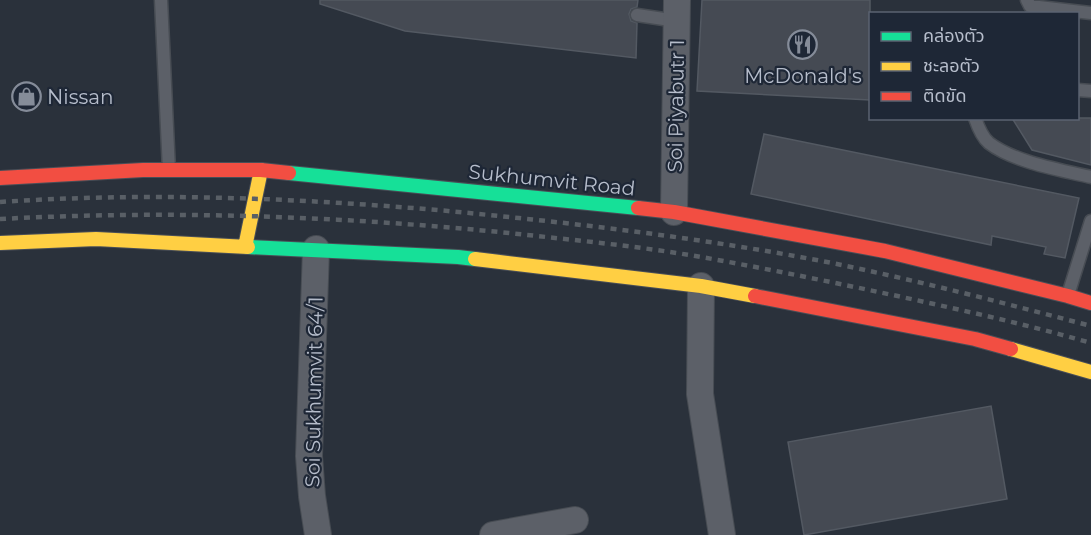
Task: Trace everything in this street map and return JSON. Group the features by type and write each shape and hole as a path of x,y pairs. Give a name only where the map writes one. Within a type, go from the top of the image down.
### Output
{"main road":[{"name":"Sukhumvit Road","path":"0,178 143,170 261,170 674,212 885,251 1091,303"},
{"path":"245,247 261,170"},
{"path":"0,243 96,239 458,257 701,286 975,339 1091,372"}],"street":[{"name":"Soi Piyabutr 1","path":"674,212 677,10"},
{"name":"Soi Sukhumvit 64/1","path":"316,249 309,456 318,535"},
{"path":"701,286 700,394 722,535"},
{"path":"493,535 575,520"}],"lane":[{"path":"161,0 169,170"},
{"path":"1027,0 1030,6 1091,13"},
{"path":"637,15 677,10"},
{"path":"976,120 978,129 987,141 1006,154 1091,177"},
{"path":"1068,296 1091,221"}],"building":[{"path":"320,0 638,0 637,7 631,9 629,14 631,21 637,23 636,58 405,31 320,4"},
{"path":"702,0 870,0 869,100 697,91"},
{"path":"1091,118 1091,165 1032,150 1013,120"},
{"path":"764,134 1079,198 1065,258 1044,254 1046,247 992,236 991,245 751,194"},
{"path":"991,406 1007,499 804,535 788,442"}],"railway":[{"path":"0,202 112,197 224,198 392,206 543,221 686,238 827,262 927,284 1091,326"},
{"path":"0,219 127,215 254,216 382,222 509,233 701,257 902,297 1091,343"}],"traffic: fast":[{"path":"289,173 638,208"},
{"path":"248,247 475,259"}],"traffic: slow":[{"path":"245,247 261,170"},
{"path":"0,243 96,239 248,247"},
{"path":"475,259 701,286 755,296"},
{"path":"1011,349 1091,372"}],"traffic: jam":[{"path":"0,178 143,170 261,170 289,173"},
{"path":"638,208 674,212 885,251 1091,303"},
{"path":"755,296 975,339 1011,349"}],"place":[{"name":"McDonald's","path":"803,45"},
{"name":"Nissan","path":"26,97"}]}
